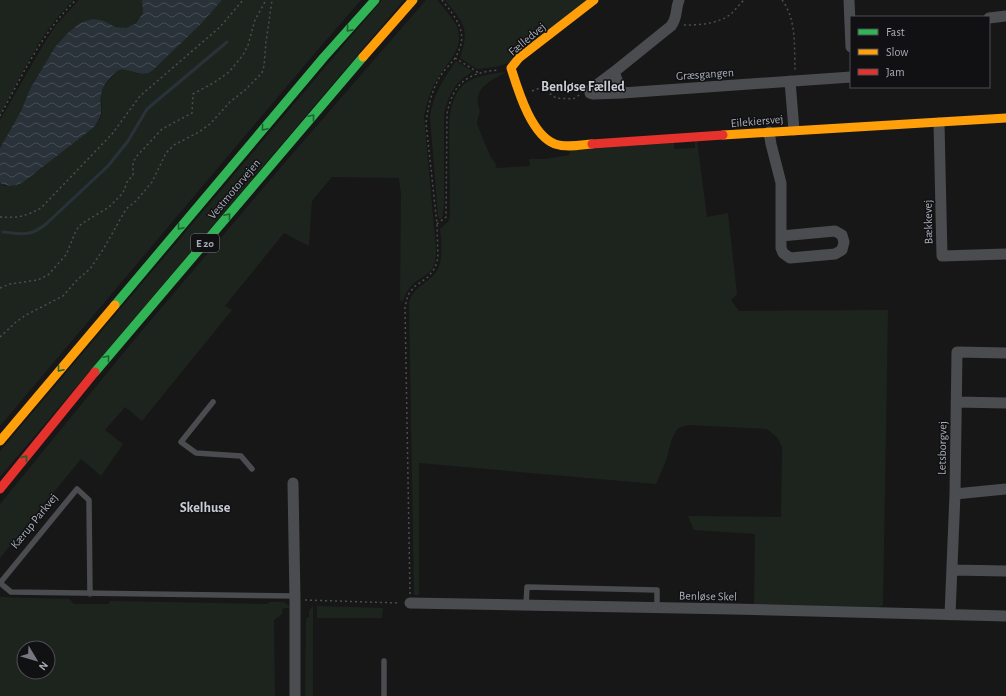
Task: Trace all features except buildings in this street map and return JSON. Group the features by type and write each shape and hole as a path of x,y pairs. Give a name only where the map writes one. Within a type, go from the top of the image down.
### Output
{"main road":[{"name":"Vestmotorvejen","path":"0,441 318,63 375,0"},
{"name":"Vestmotorvejen","path":"0,489 74,397 360,60 413,0"},
{"name":"Fælledvej","path":"527,110 511,68 519,58 594,0"},
{"name":"Eilekiersvej","path":"527,110 537,129 547,139 558,145 570,146 794,130 939,123 1006,118"}],"street":[{"path":"590,93 590,90 673,24 676,17 679,0"},
{"path":"849,0 850,24"},
{"path":"990,18 1006,16"},
{"path":"614,72 622,93"},
{"name":"Græsgangen","path":"590,93 622,93 850,77"},
{"path":"793,81 794,130"},
{"name":"Bækkevej","path":"939,123 942,256 1006,254"},
{"path":"769,132 781,183 781,236 783,254 790,258 836,254 842,250 844,242 842,235 835,231 781,236"},
{"name":"Letsborgvej","path":"950,615 955,494 957,352 1006,353"},
{"path":"956,402 1006,403"},
{"path":"294,483 295,696"},
{"path":"955,494 1006,489"},
{"path":"952,570 1006,571"},
{"name":"Benløse Skel","path":"410,603 1006,616"}],"lane":[{"path":"213,402 181,442 196,453 241,456 252,469"},
{"name":"Kærup Parkvej","path":"90,594 89,500 77,489 0,583 11,592 90,594 295,598"},
{"path":"526,605 527,587 657,590 657,608"},
{"path":"384,661 384,696"}],"path":[{"path":"0,116 43,39 61,15 76,0"},
{"path":"0,218 16,218 27,215 41,208 112,134 140,96 220,27 243,0"},
{"path":"0,288 10,284 42,279 48,275 63,259 70,248 79,226 110,207 123,193 127,182 133,175 133,163 136,156 154,140 162,129 190,114 193,110 192,98 194,94 229,72 248,45 255,20 266,0"},
{"path":"0,337 26,315 63,296 78,279 90,269 104,248 126,209 152,182 166,154 174,145 199,132 210,124 230,102 245,90 262,72 272,0"},
{"path":"295,598 410,603 405,308 408,295 414,287 428,277 436,268 438,258 437,224 426,123 428,106 434,91 441,76 455,58 461,46 462,36 456,18 442,0"},
{"path":"673,24 678,26 693,25 721,20 730,15 744,0"},
{"path":"782,0 791,16 793,28 793,81"},
{"path":"455,58 479,73"},
{"path":"437,224 446,217 446,114 450,99 458,86 468,77 479,73 511,68"},
{"path":"521,96 540,88 559,98 573,99 581,94 590,93"}],"shaded area":[{"path":"0,0 74,0 51,25 41,39 0,115"},
{"path":"79,0 142,0 143,13 130,27 117,27 104,21 55,47 30,89 21,111 0,148 0,120 56,25"},
{"path":"222,0 361,0 0,426 0,183 4,186 22,183 93,128 102,113 101,96 103,88 116,71 125,69 138,74 152,71 200,25"},
{"path":"382,0 404,0 0,477 0,451"},
{"path":"426,0 437,0 453,20 459,35 457,49 435,84 429,97 424,116 436,249 433,268 411,286 403,301 400,300 401,194 399,178 332,177 312,201 309,246 284,233 225,306 232,310 142,421 125,407 105,430 123,444 101,476 81,459 0,558 0,504 134,340 287,160"},
{"path":"445,0 587,0 508,63 495,67 477,69 460,58 465,39 465,32 461,21"},
{"path":"456,61 472,71 462,79 452,91 444,114 444,205 443,215 441,219 439,219 430,117 436,94 443,80"},
{"path":"506,72 483,87 478,97 480,111 477,124 491,158 495,162 496,168 530,166 529,159 545,159 569,155 570,150 674,143 674,149 695,148 695,141 697,141 707,217 728,213 737,294 731,300 739,311 888,310 883,605 879,607 754,605 755,534 694,530 688,516 781,517 782,447 777,437 767,429 689,425 678,428 672,438 666,461 656,484 419,463 419,595 414,595 409,302 416,290 433,276 440,264 442,251 440,229 449,221 450,216 449,122 454,98 465,84 473,79"},
{"path":"0,597 69,599 74,604 108,604 110,601 268,604 269,602 284,602 289,606 289,608 283,608 282,614 274,620 275,696 0,696"},
{"path":"313,606 313,696 305,696 306,618 309,618 309,611"},
{"path":"317,606 383,608 382,618 317,618"}],"water":[{"path":"142,0 222,0 200,25 152,71 140,74 125,70 115,72 104,86 101,97 100,117 93,128 22,183 11,186 0,183 0,148 21,111 30,89 55,47 80,23 93,19 104,21 116,27 126,28 136,23 143,13"}],"waterway":[{"path":"3,232 26,234 35,231 46,224 108,166 128,141 147,109 227,42"}],"traffic: fast":[{"path":"115,305 324,57 375,0"},
{"path":"95,372 363,57"}],"traffic: slow":[{"path":"363,57 413,0"},
{"path":"592,144 564,146 555,144 547,139 532,122 517,88 511,68 519,58 594,0"},
{"path":"723,135 1006,118"},
{"path":"0,441 115,305"}],"traffic: jam":[{"path":"592,144 723,135"},
{"path":"0,489 95,372"}],"district":[{"name":"Benløse Fælled","path":"583,86"},
{"name":"Skelhuse","path":"205,507"}]}
